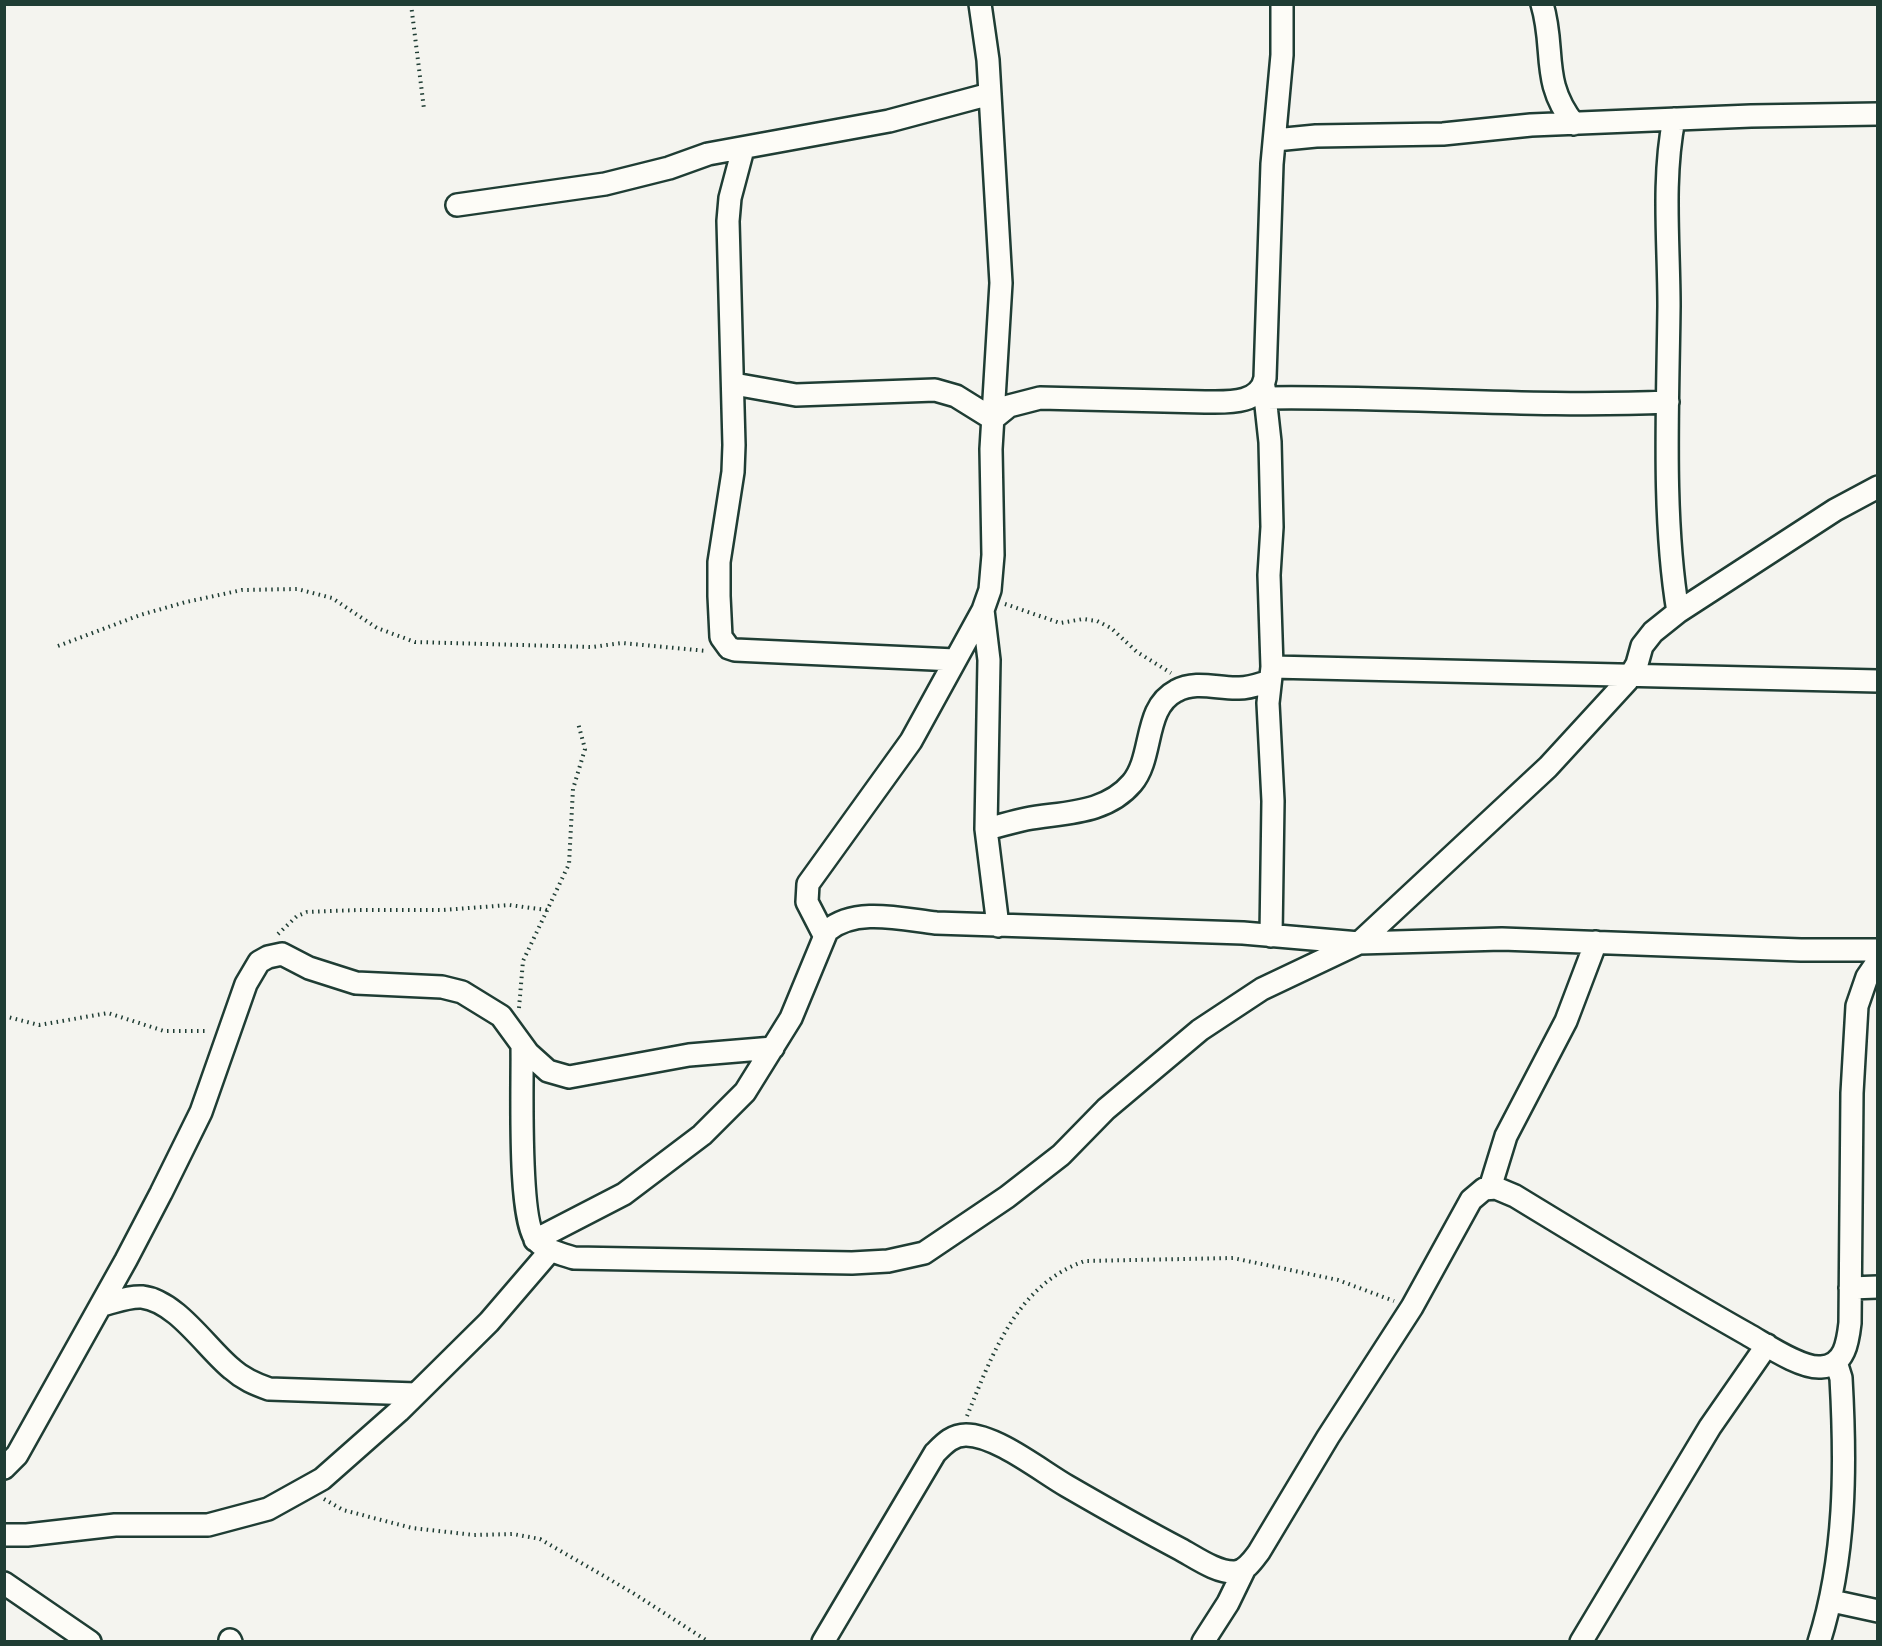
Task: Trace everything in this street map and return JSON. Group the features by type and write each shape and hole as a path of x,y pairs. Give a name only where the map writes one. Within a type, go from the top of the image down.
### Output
{"street":[{"path":"980,4 990,94 1001,283 993,419 993,555 985,604 989,660 986,829 998,926"},
{"path":"1271,936 1270,452 1265,393 1275,140 1282,55 1282,4"},
{"path":"1542,4 1553,86 1562,109 1574,124"},
{"path":"457,205 605,184 669,168 708,154 889,121 990,94"},
{"path":"1275,140 1316,136 1443,134 1674,119 1878,114"},
{"path":"1674,119 1669,163 1667,247 1668,402 1673,580 1678,612"},
{"path":"743,149 730,198 728,221 734,384 733,472 719,562 721,637 729,648 955,660"},
{"path":"734,384 796,395 935,390 956,396 993,419"},
{"path":"993,419 1009,406 1040,398 1231,402 1265,393 1582,405 1668,402"},
{"path":"519,1041 523,1181 530,1226 543,1245 574,1258 824,1264 888,1261 924,1253 1006,1197 1061,1155 1106,1109 1200,1030 1262,989 1359,944 1548,767 1632,674 1643,644 1678,612 1835,510 1878,487"},
{"path":"824,935 807,902 808,884 910,741 985,604"},
{"path":"986,829 1027,819 1076,813 1094,808 1116,796 1131,784 1140,770 1156,713 1166,697 1177,690 1192,686 1241,688 1271,674 1632,674 1878,681"},
{"path":"4,1535 27,1535 115,1525 208,1525 268,1509 322,1479 416,1394 489,1322 543,1245 624,1194 702,1135 745,1092 791,1018 824,935 838,921 855,918 998,926 1214,932 1359,944 1502,939 1789,950 1878,950"},
{"path":"1490,1188 1506,1136 1566,1021 1596,942"},
{"path":"4,1468 17,1455 102,1305 201,1112 246,984 259,962 268,957 282,954 309,968 356,983 442,987 462,992 501,1016 519,1041 548,1071 569,1077 689,1055 773,1048"},
{"path":"1203,1641 1228,1603 1245,1568 1259,1552 1334,1428 1412,1307 1445,1243 1479,1191 1490,1188 1515,1196 1767,1345 1819,1368 1836,1362 1845,1350 1848,1336 1852,1093 1857,1005 1867,977 1878,961"},
{"path":"1850,1288 1878,1287"},
{"path":"102,1305 129,1298 144,1297 159,1304 193,1329 233,1370 249,1381 269,1389 416,1394"},
{"path":"1581,1641 1710,1427 1767,1345"},
{"path":"1819,1641 1832,1601 1844,1485 1842,1389 1840,1371 1836,1362"},
{"path":"823,1641 935,1453 944,1444 958,1436 972,1436 998,1444 1118,1516 1197,1559 1234,1572 1245,1568"},
{"path":"4,1583 90,1641"},
{"path":"1832,1601 1878,1611"}],"path":[{"path":"411,4 424,109"},
{"path":"58,646 140,615 186,602 242,590 297,589 332,598 377,628 415,642 592,647 622,643 713,652 729,648"},
{"path":"985,604 1060,623 1083,619 1098,621 1120,634 1130,646 1148,659 1192,686"},
{"path":"519,1041 523,961 569,864 573,789 585,749 578,723"},
{"path":"268,957 283,928 297,916 308,912 358,909 443,910 509,905 547,910"},
{"path":"4,1016 39,1025 108,1013 164,1031 230,1030"},
{"path":"958,1436 980,1383 1019,1309 1062,1269 1084,1261 1233,1258 1338,1280 1412,1307"},
{"path":"305,1488 343,1510 412,1528 474,1535 513,1534 540,1539 633,1593 709,1641"}]}
